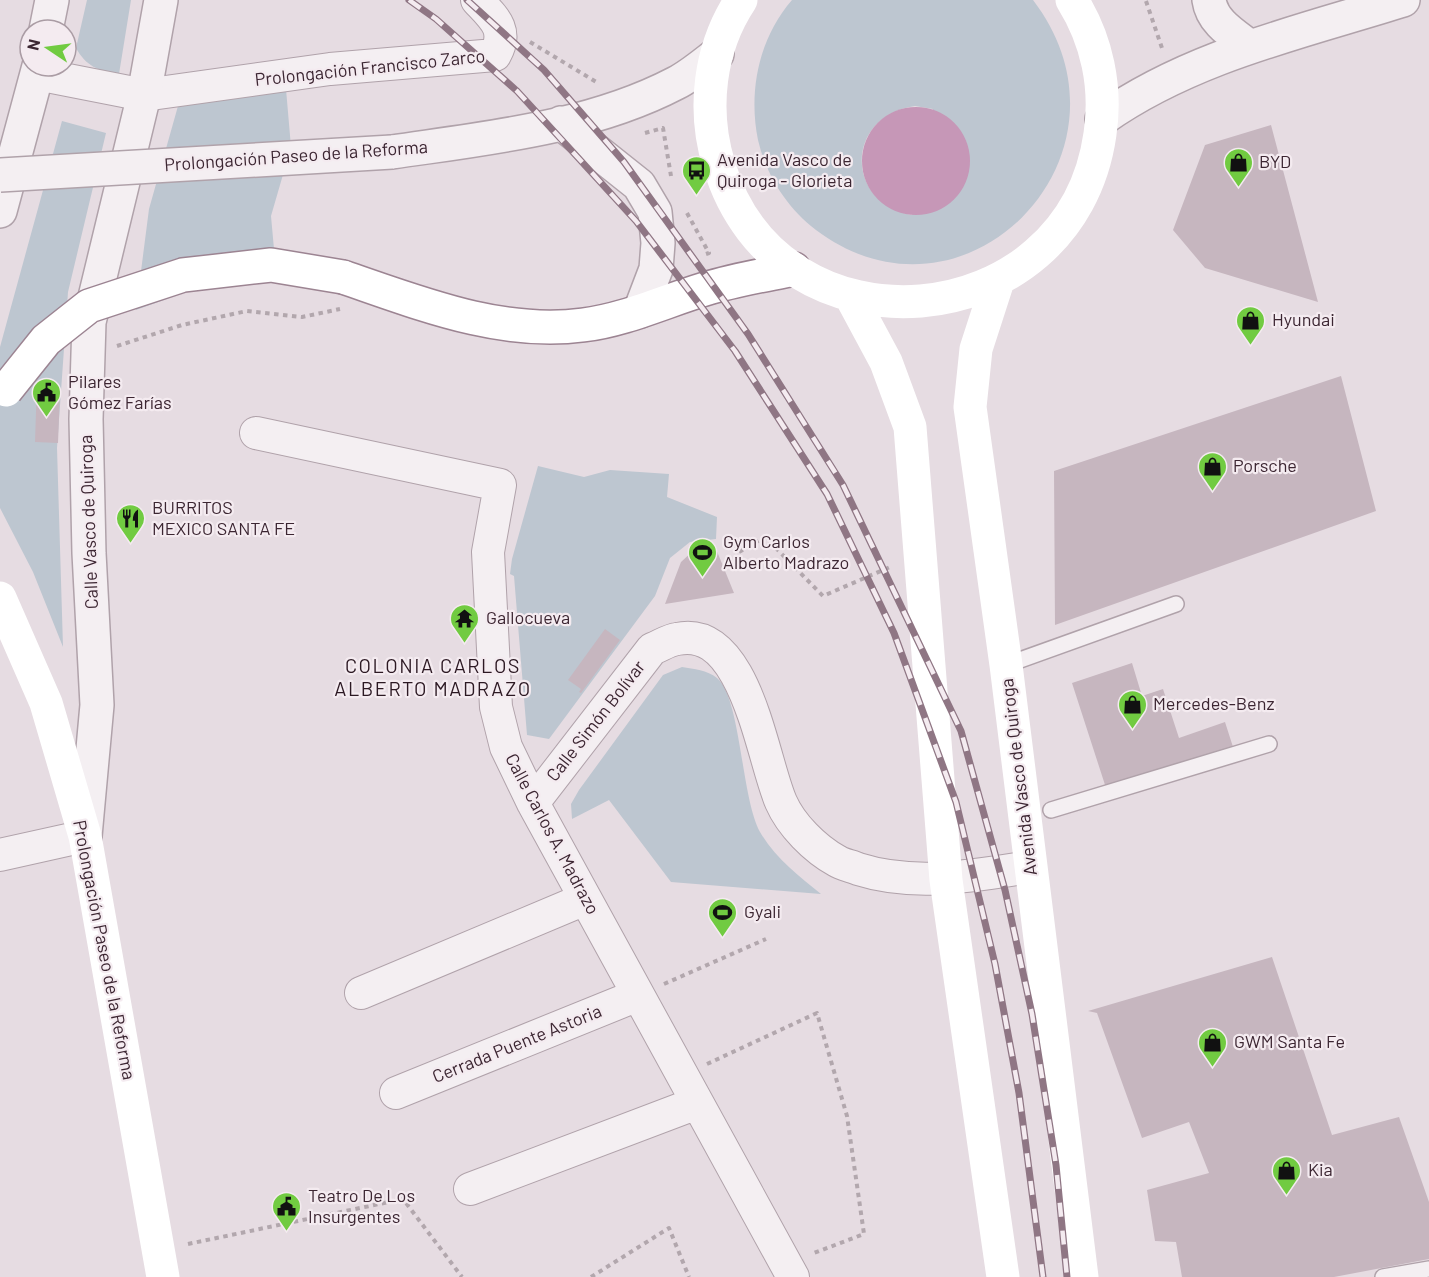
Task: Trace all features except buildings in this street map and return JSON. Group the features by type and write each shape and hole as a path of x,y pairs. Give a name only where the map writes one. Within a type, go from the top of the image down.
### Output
{"main road":[{"path":"741,0 725,29 717,54 710,91 712,135 721,174 731,196 751,227 794,269 821,284 850,295 887,302 925,302 962,295 998,281 1038,251 1071,213 1093,168 1102,119 1102,91 1098,64 1091,37 1072,0"},
{"path":"0,400 46,340 89,306 183,275 271,265 346,292 533,327 583,325 640,311 706,288 794,269"},
{"name":"Avenida Vasco de Quiroga","path":"998,281 976,349 970,407 1006,665 1082,1277"},
{"path":"850,295 886,362 910,427 946,879 1003,1277"},
{"name":"Prolongación Paseo de la Reforma","path":"0,598 46,703 85,836 161,1264"}],"street":[{"path":"48,18 52,0"},
{"name":"Calle Vasco de Quiroga","path":"85,836 97,705 89,553 87,355 89,322 144,95 161,0"},
{"name":"Prolongación Francisco Zarco","path":"144,95 330,69 495,55 502,39 500,24 477,0"},
{"path":"1209,0 1210,10 1224,28 1250,47"},
{"path":"1102,119 1156,85 1250,47 1403,0"},
{"name":"Prolongación Paseo de la Reforma","path":"0,175 392,152 561,123 632,103 678,82 717,54"},
{"path":"0,211 36,78"},
{"path":"72,78 144,95"},
{"path":"561,123 639,185 655,212 658,243 656,270 640,311"},
{"name":"Calle Carlos A. Madrazo","path":"256,433 500,484 488,552 496,706 506,747 533,803 789,1270"},
{"name":"Calle Simón Bolívar","path":"533,803 652,649 679,638 703,642 726,656 741,681 782,804 802,834 837,862 886,877 946,879 1030,867"},
{"path":"0,855 85,836"},
{"path":"361,993 585,899"},
{"name":"Cerrada Puente Astoria","path":"396,1093 638,995"},
{"path":"470,1189 698,1103"}],"lane":[{"path":"1006,665 1176,604"},
{"path":"1051,810 1269,744"},
{"path":"1383,1277 1429,1269"}],"path":[{"path":"1146,1 1164,55"},
{"path":"500,24 601,85"},
{"path":"87,355 182,325 247,311 302,317 346,292"},
{"path":"740,552 765,537 823,596 893,565"},
{"path":"638,995 766,939"},
{"path":"682,1076 817,1013 847,1116 864,1234 789,1270"},
{"path":"161,1264 403,1199 462,1277"},
{"path":"591,1277 669,1228 689,1277"}],"shaded area":[{"path":"87,0 131,0 119,74 93,67 88,63 78,51 78,39"},
{"path":"792,0 1033,0 1063,58 1070,116 1055,170 1025,215 981,247 930,263 873,259 816,230 796,212 779,190 766,166 758,140 754,103 759,66 771,31","holes":["915,106 933,109 912,215 890,207 874,194 865,177 862,159 865,141 875,125 892,113"]},
{"path":"286,89 291,147 271,216 275,260 136,310 149,209 178,106"},
{"path":"916,107 937,111 954,123 966,140 970,161 966,182 954,199 937,211 916,215 895,211 878,199 866,182 862,161 866,140 878,123 895,111"},
{"path":"62,121 106,133 68,292 57,448 63,647 33,572 0,508 0,347"},
{"path":"538,466 584,477 610,470 669,474 667,497 717,517 716,539 690,542 670,558 655,596 549,739 527,735 514,576 510,574 512,559"},
{"path":"682,667 709,673 717,678 725,689 736,726 749,796 760,832 780,858 821,894 671,882 609,800 572,819 571,804 579,790 663,675"}],"railway":[{"path":"409,0 436,19 517,91 636,221 735,351 827,494 894,633 956,802 995,964 1019,1093 1043,1277"},
{"path":"467,0 544,70 624,162 748,334 843,485 961,731 1005,890 1032,1014 1056,1165 1067,1277"}],"place":[{"name":"BYD","path":"1238,188"},
{"name":"Avenida Vasco de Quiroga - Glorieta","path":"696,196"},
{"name":"Hyundai","path":"1251,346"},
{"name":"Pilares Gómez Farías","path":"47,418"},
{"name":"Porsche","path":"1212,492"},
{"name":"BURRITOS MEXICO SANTA FE","path":"131,544"},
{"name":"Gym Carlos Alberto Madrazo","path":"702,578"},
{"name":"Gallocueva","path":"465,644"},
{"name":"Mercedes-Benz","path":"1132,730"},
{"name":"Gyali","path":"723,938"},
{"name":"GWM Santa Fe","path":"1213,1068"},
{"name":"Kia","path":"1287,1196"},
{"name":"Teatro De Los Insurgentes","path":"287,1232"}],"district":[{"name":"COLONIA CARLOS ALBERTO MADRAZO","path":"433,678"}]}
